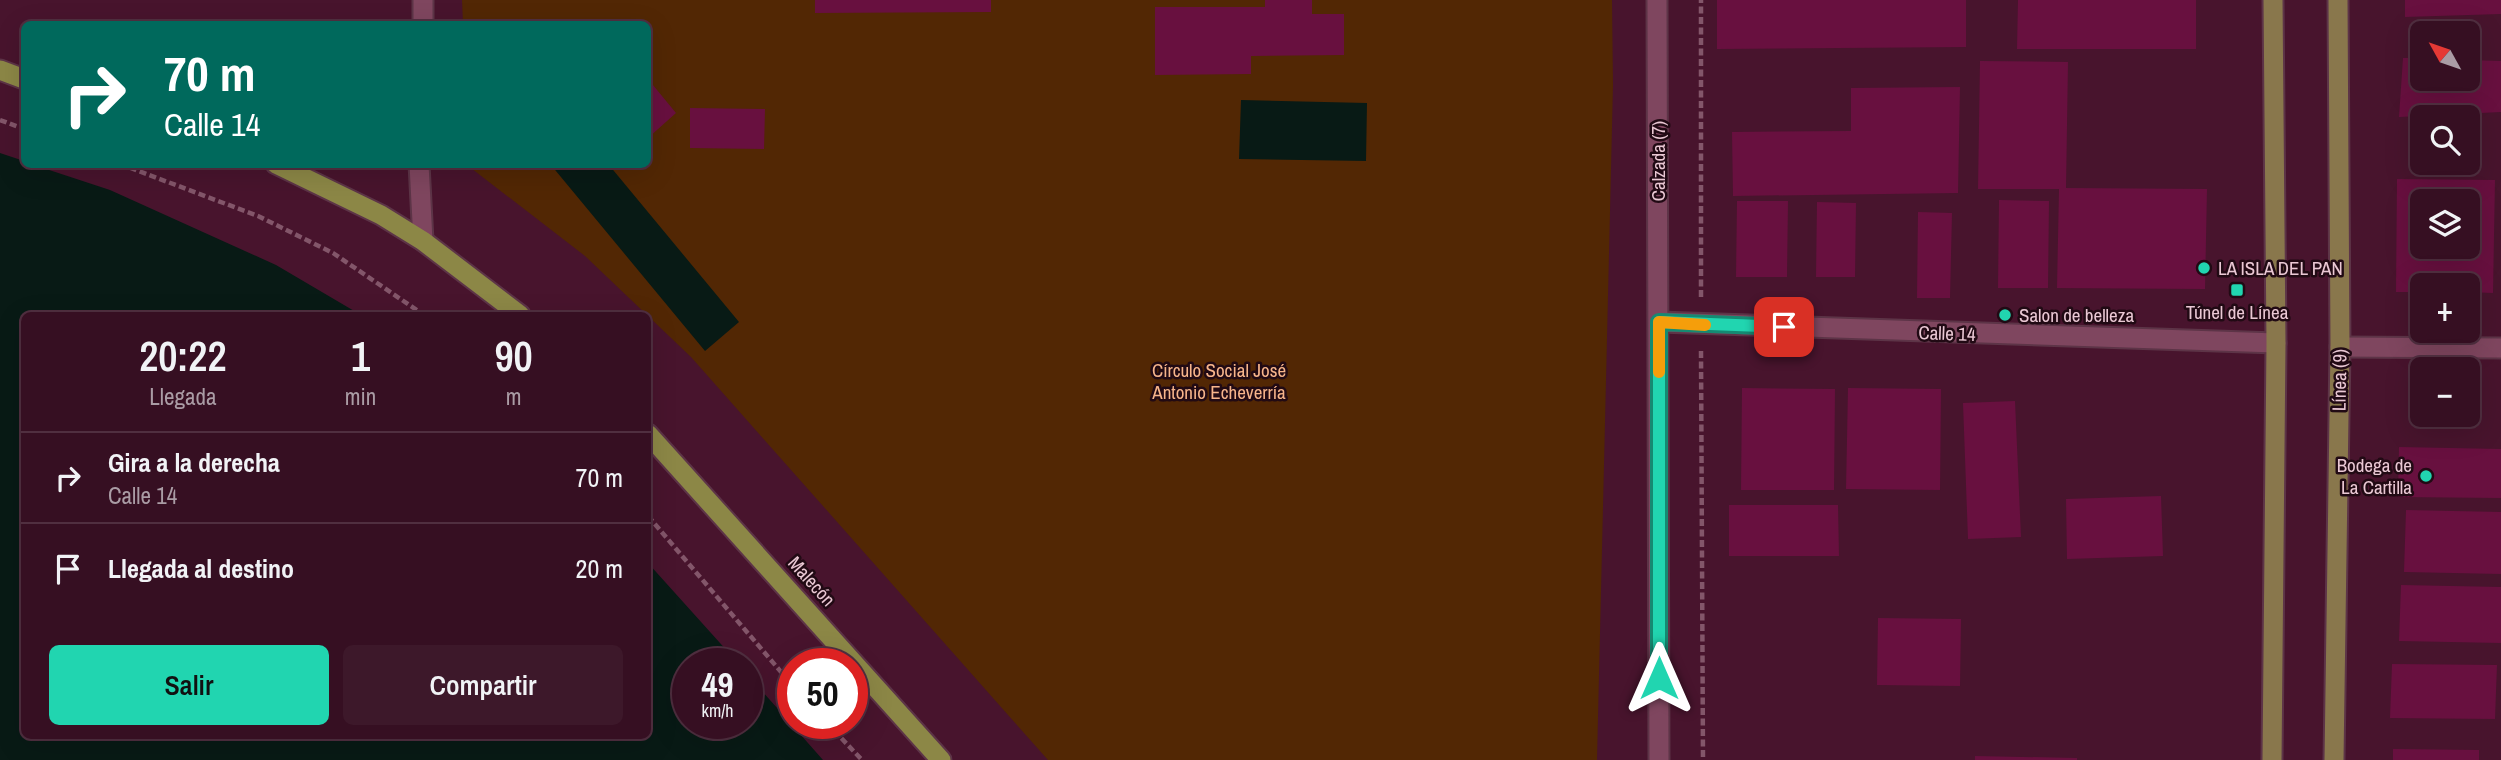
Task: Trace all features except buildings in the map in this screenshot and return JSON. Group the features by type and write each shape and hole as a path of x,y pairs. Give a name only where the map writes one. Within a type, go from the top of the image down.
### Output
{"highway":[{"path":"0,70 21,78"},
{"path":"284,168 381,215 423,241 516,312"},
{"name":"Malecón","path":"651,437 941,760"}],"main road":[{"path":"423,0 423,21"},
{"name":"Calzada (7)","path":"1657,0 1659,760"},
{"path":"2272,760 2276,343 2273,0"},
{"name":"Línea (9)","path":"2334,760 2340,347 2338,0"},
{"path":"419,168 423,241"},
{"name":"Calle 14","path":"1659,322 2276,343"},
{"path":"2340,347 2501,348"}],"path":[{"path":"1701,0 1703,760"},
{"path":"0,120 21,128"},
{"path":"131,168 258,216 333,253 420,312"},
{"path":"651,520 777,667"},
{"path":"842,739 862,760"}],"green space":[{"name":"Círculo Social José Antonio Echeverría","path":"462,0 1612,0 1613,85 1597,760 1048,760 691,357 651,319 651,312 644,312 585,256 471,168 651,168 651,21 463,21"}],"shaded area":[{"path":"1241,100 1367,103 1366,161 1239,159"},
{"path":"0,153 21,160 21,168 43,168 110,190 276,265 356,312 21,312 21,739 651,739 651,566 724,648 672,648 672,739 763,739 763,692 777,708 777,739 804,739 823,760 0,760"},
{"path":"553,168 611,168 739,322 705,351"}],"slow traffic":[{"path":"1659,372 1659,322 1705,325"}],"place":[{"name":"LA ISLA DEL PAN","path":"2204,268"},
{"name":"Túnel de Línea","path":"2237,290"},
{"name":"Salon de belleza","path":"2005,315"},
{"name":"Bodega de La Cartilla","path":"2426,476"}],"route":[{"path":"1659,678 1659,322 1784,327"}]}
